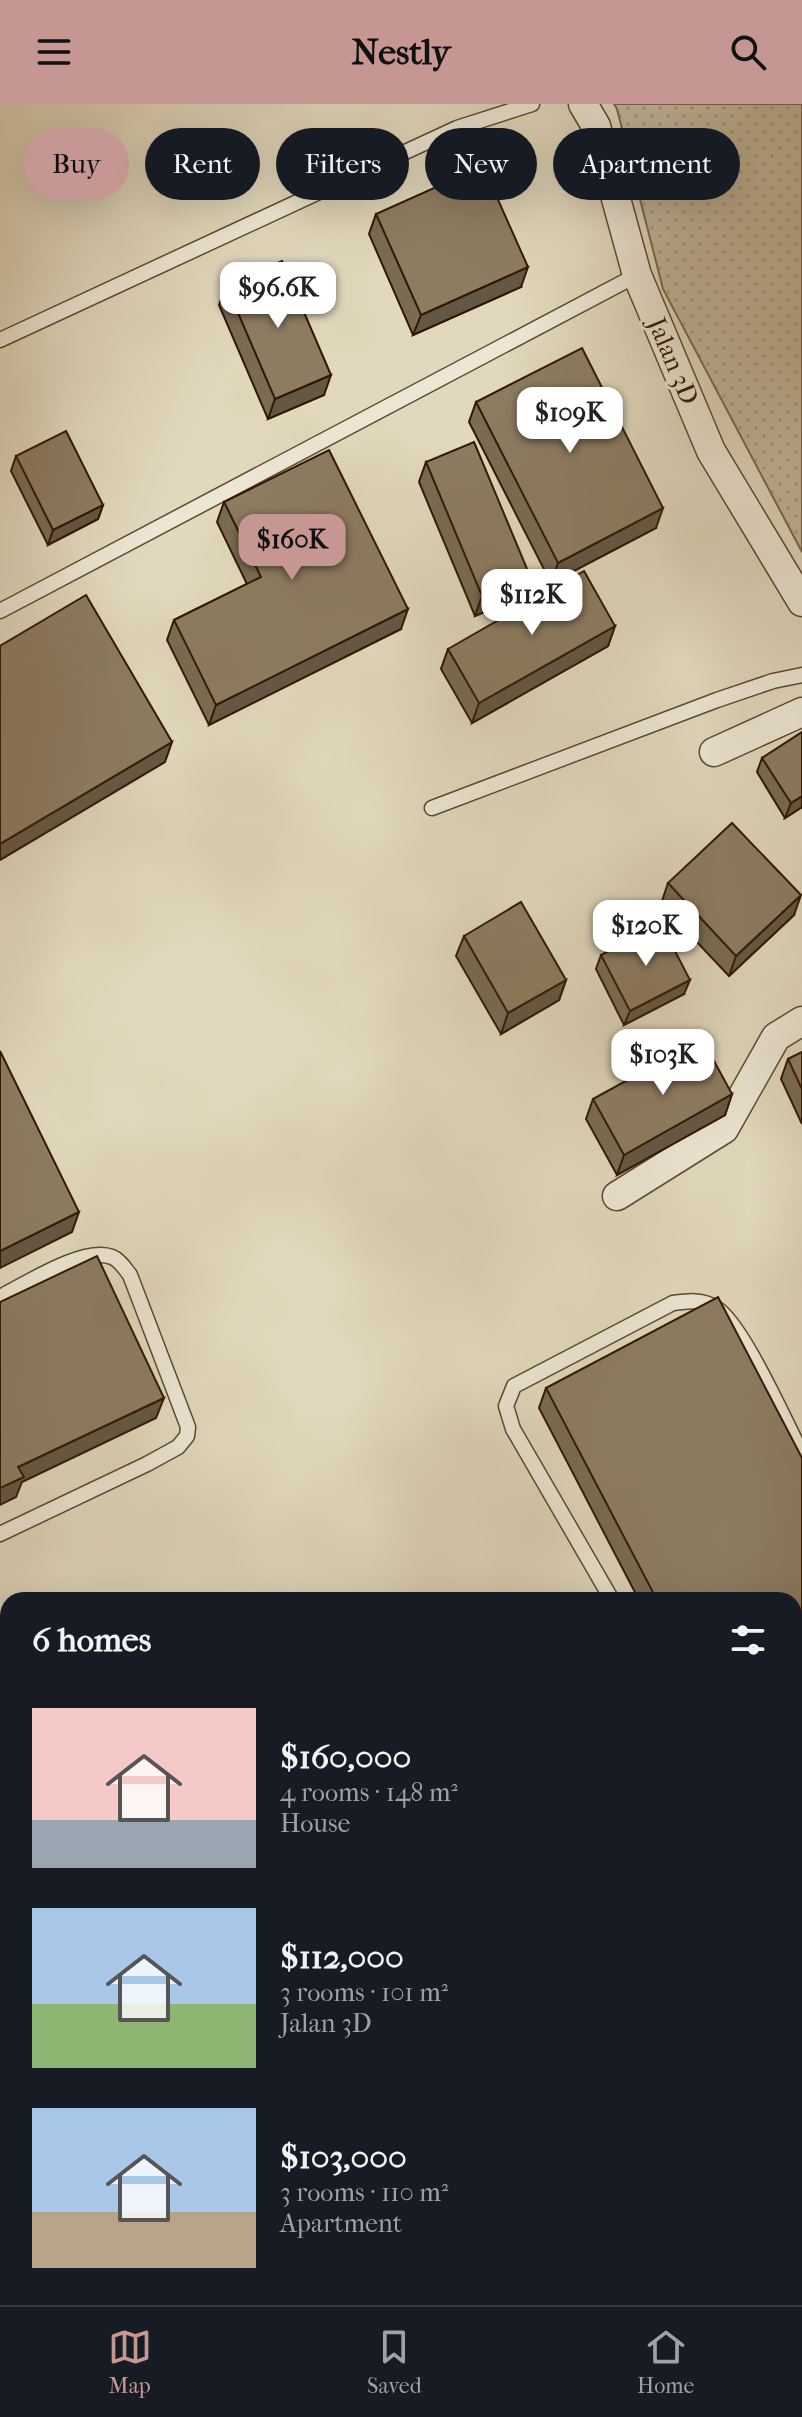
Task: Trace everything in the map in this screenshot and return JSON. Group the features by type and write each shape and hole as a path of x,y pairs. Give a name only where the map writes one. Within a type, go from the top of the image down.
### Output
{"street":[{"name":"Jalan 3D","path":"583,104 596,126 637,275 711,451 802,602"},
{"path":"714,752 802,712"},
{"path":"617,1196 724,1129 776,1037 802,1021"}],"lane":[{"path":"0,340 457,128 532,104"},
{"path":"0,611 637,275"},
{"path":"432,808 717,700 773,681 802,675"},
{"path":"0,1297 84,1256 108,1255 117,1259 130,1275 188,1427 187,1436 178,1447 0,1534"},
{"path":"607,1592 513,1429 506,1406 514,1386 673,1303 695,1300 717,1308 740,1334 802,1454"}],"shaded area":[{"path":"614,104 802,104 802,552 663,289 640,200 740,200 740,128 622,128"}],"building":[{"path":"425,192 425,200 498,200 528,267 421,315 376,214"},
{"path":"282,261 331,375 275,399 226,285"},
{"path":"582,348 663,508 558,563 476,402"},
{"path":"66,431 103,505 53,530 16,456"},
{"path":"474,442 530,576 482,596 426,462"},
{"path":"329,450 408,609 216,705 174,620 261,577 224,502"},
{"path":"584,571 615,626 479,703 448,649"},
{"path":"86,595 172,742 0,844 0,646"},
{"path":"802,732 802,796 791,803 762,758"},
{"path":"732,823 801,895 736,956 668,883"},
{"path":"521,902 566,980 508,1013 464,936"},
{"path":"661,924 690,980 630,1011 601,955"},
{"path":"702,1039 732,1094 624,1155 593,1099"},
{"path":"0,1051 79,1212 0,1251"},
{"path":"802,1052 802,1089 788,1059"},
{"path":"97,1256 164,1398 18,1467 24,1477 0,1488 0,1302"},
{"path":"718,1297 802,1458 802,1592 653,1592 546,1388"}]}
